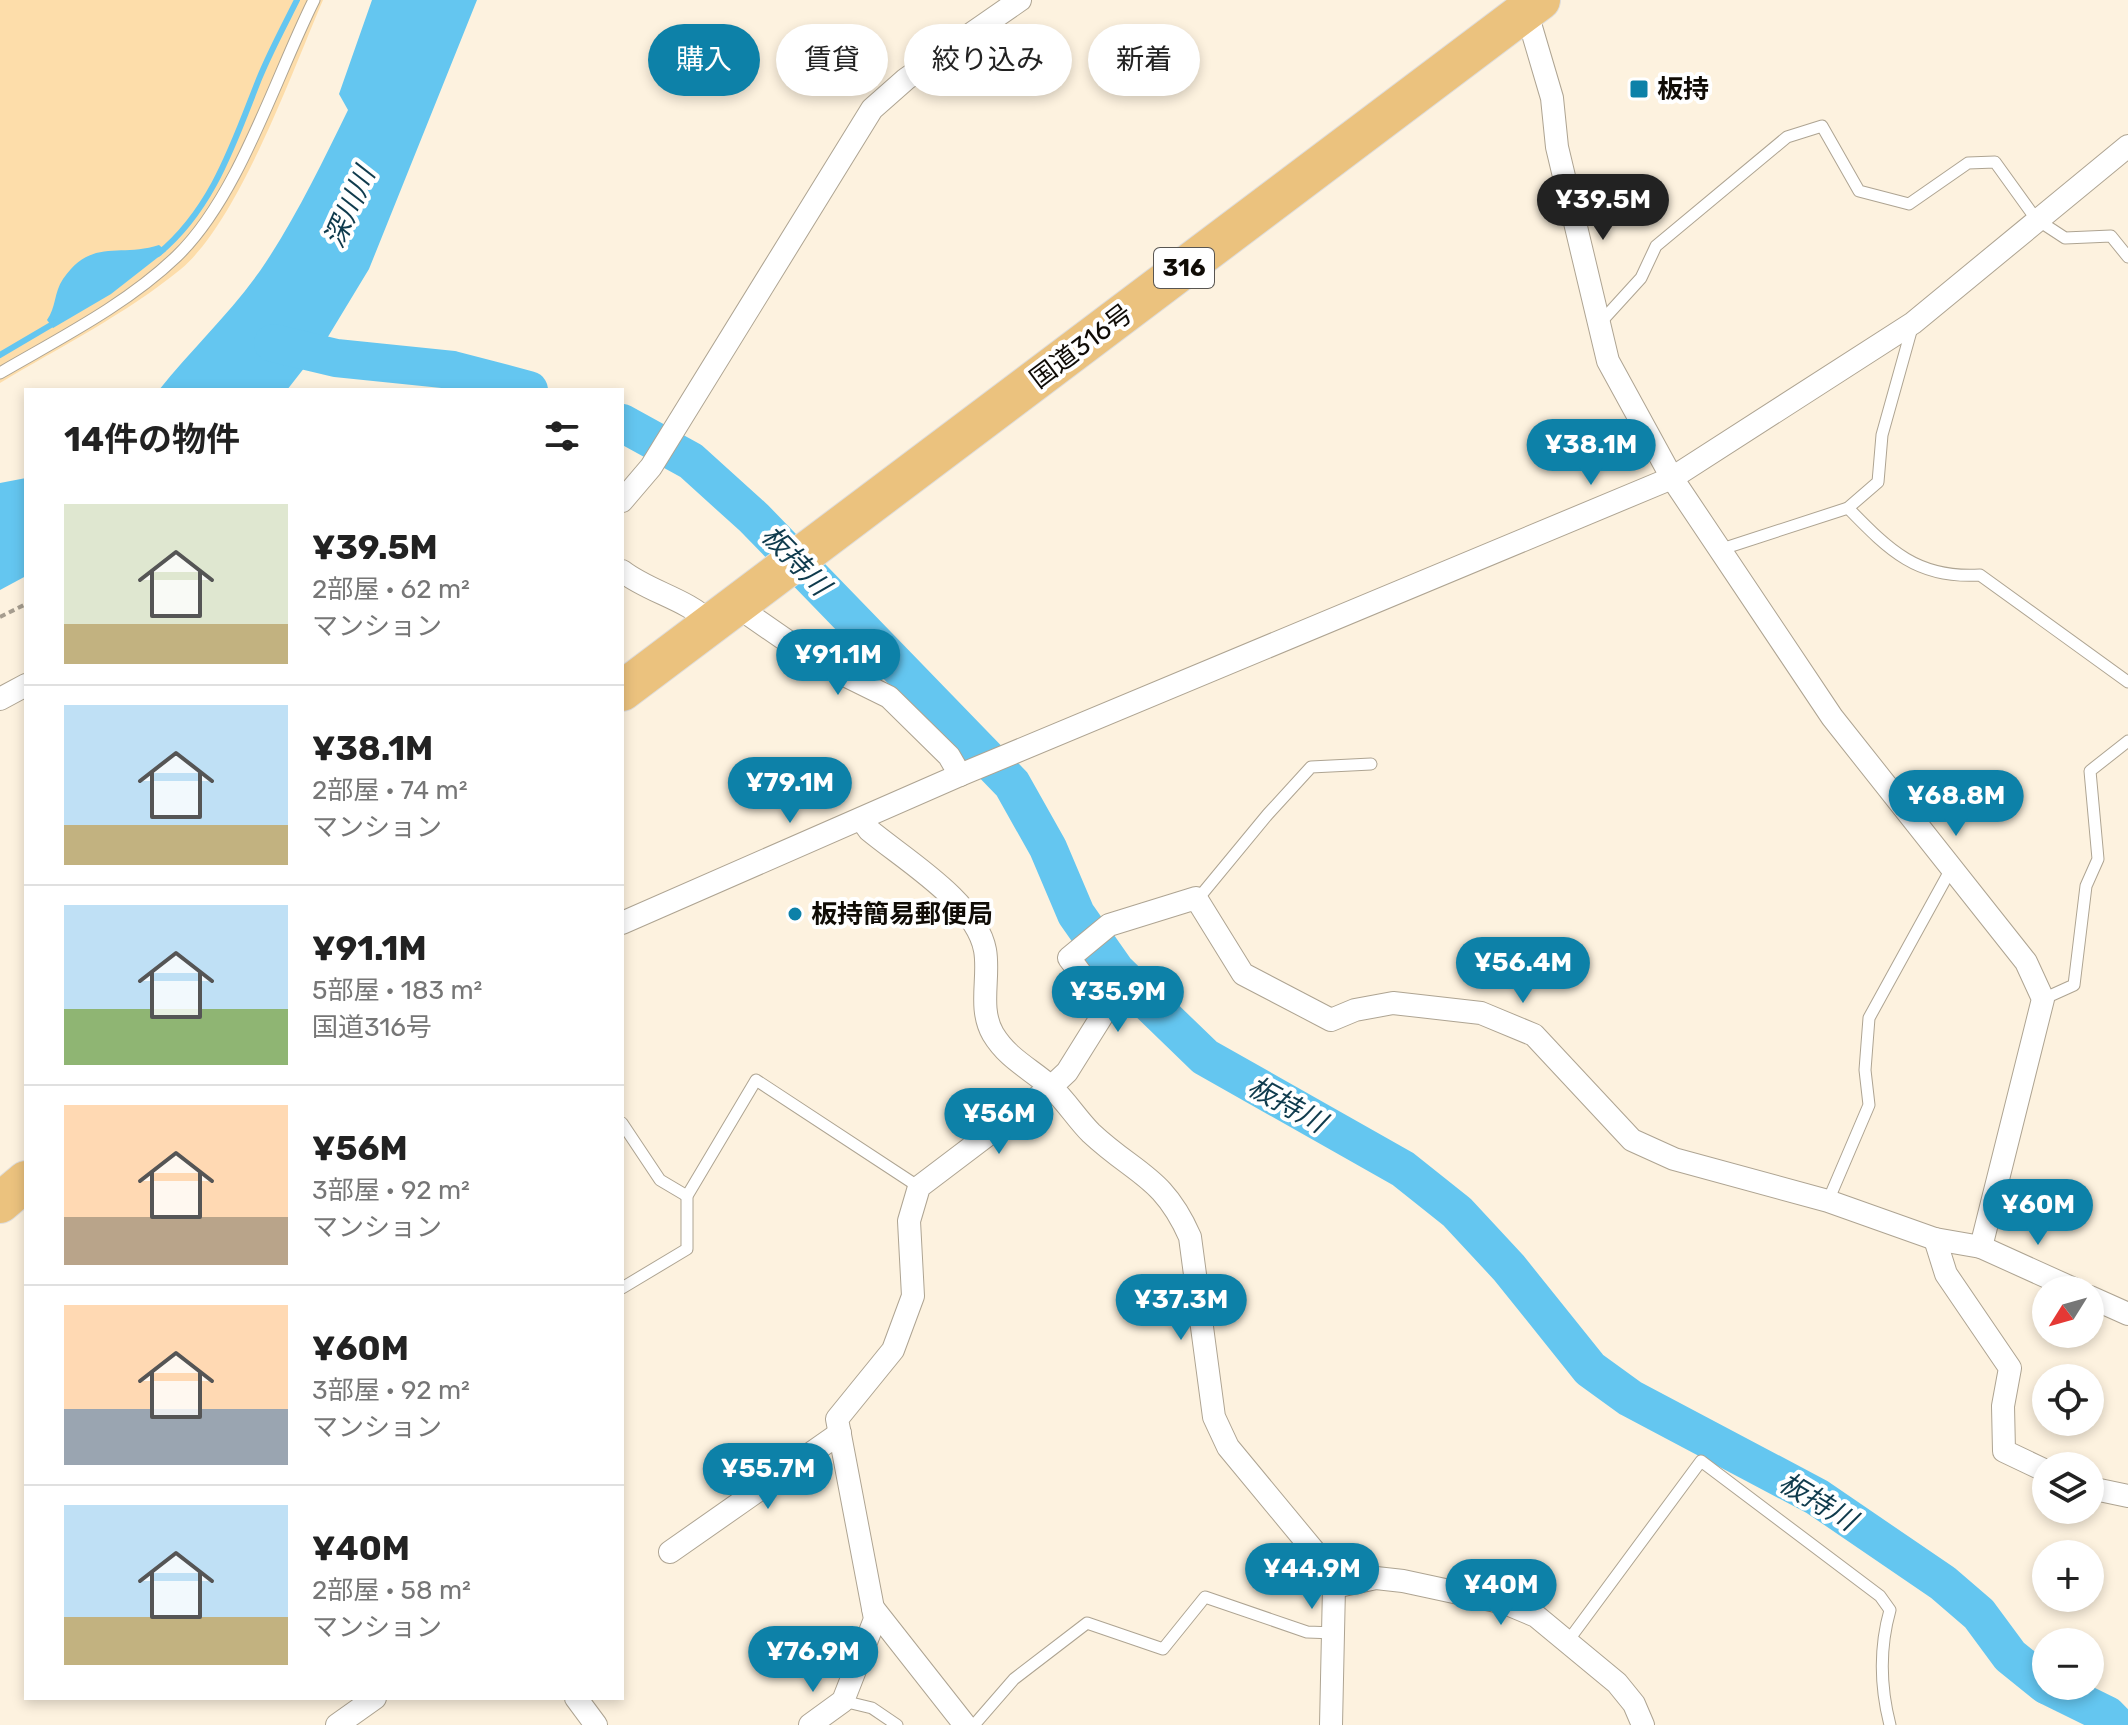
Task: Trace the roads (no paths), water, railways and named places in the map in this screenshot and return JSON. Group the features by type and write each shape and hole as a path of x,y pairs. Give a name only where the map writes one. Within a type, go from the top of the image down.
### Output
{"highway":[{"name":"国道316号","path":"624,689 1528,3"},
{"path":"0,1203 24,1183"}],"street":[{"path":"624,499 651,467 872,109 906,79 1020,0"},
{"path":"1528,3 1552,98 1557,147 1608,361 1672,478 1832,717 2026,962 2043,999 1981,1247"},
{"path":"624,922 968,772 1672,478 1913,323 2128,146"},
{"path":"624,573 639,584 702,614 734,606 816,661 889,697 968,772"},
{"path":"0,699 24,686"},
{"path":"861,819 869,830 955,899 980,930 986,953 985,1009 992,1033 1017,1064 1051,1087 1091,1133 1163,1188 1179,1211 1190,1237 1214,1417 1228,1447 1319,1557 1334,1587 1336,1633 1331,1725"},
{"path":"810,1725 843,1701 875,1619 837,1419 893,1350 913,1296 909,1221 919,1187 1067,1072 1107,1008 1069,958 1109,925 1197,900 1243,974 1331,1020 1355,1010 1393,1003 1481,1013 1534,1035 1632,1140 1674,1159 1828,1201 1935,1239 1981,1247 2045,1276"},
{"path":"1935,1239 1946,1274 2010,1368 2003,1406 2004,1451 2032,1464"},
{"path":"2104,1303 2128,1314"},
{"path":"670,1552 840,1433"},
{"path":"2104,1491 2128,1496"},
{"path":"1334,1587 1376,1578 1390,1579 1505,1603 1536,1616 1617,1683 1634,1704 1643,1725"},
{"path":"873,1608 965,1725"},
{"path":"337,1725 372,1700"},
{"path":"577,1700 596,1725"}],"lane":[{"path":"0,373 131,293 178,255 215,207 241,160 314,0"},
{"path":"1599,323 1641,278 1656,246 1787,137 1822,126 1859,191 1909,204 1968,163 1995,162 2036,219 2065,238 2111,236 2128,257"},
{"path":"1722,549 1848,508 1878,482 1882,435 1913,323"},
{"path":"1848,508 1891,552 1950,577 1980,575 2128,682"},
{"path":"2043,999 2074,985 2086,886 2098,859 2090,771 2128,741"},
{"path":"1197,900 1311,767 1371,764"},
{"path":"1828,1201 1869,1105 1865,1070 1869,1018 1951,869"},
{"path":"624,1287 687,1249 687,1196 756,1080 919,1187"},
{"path":"624,1126 660,1180 687,1196"},
{"path":"1568,1641 1701,1461 1880,1596 1890,1610 1885,1629 1881,1689 1890,1725"},
{"path":"974,1725 1014,1679 1087,1623 1163,1649 1205,1597 1307,1632 1336,1633"},
{"path":"843,1701 872,1708 897,1725"}],"water":[{"name":"深川川","path":"372,0 477,0 369,269 326,340 289,388 161,388 254,279 277,244 348,110 339,94"},
{"path":"159,245 166,251 111,294 53,328 47,320 63,279 85,258 107,251"},
{"path":"24,478 24,577 0,590 0,483"}],"waterway":[{"path":"158,254 177,236 208,195 297,0"},
{"path":"0,355 56,322"},
{"name":"板持川","path":"273,343 336,358 453,370 521,388"},
{"name":"板持川","path":"624,424 691,461 754,518 1012,784 1048,848 1076,914 1116,971 1205,1057 1403,1169 1457,1212 1509,1268 1590,1369 1630,1398 1817,1497 1943,1583 1979,1614 2010,1656 2032,1674"},
{"name":"板持川","path":"2076,1700 2107,1715 2117,1725"}],"place":[{"name":"板持","path":"1639,89"},
{"name":"板持簡易郵便局","path":"795,914"}]}
